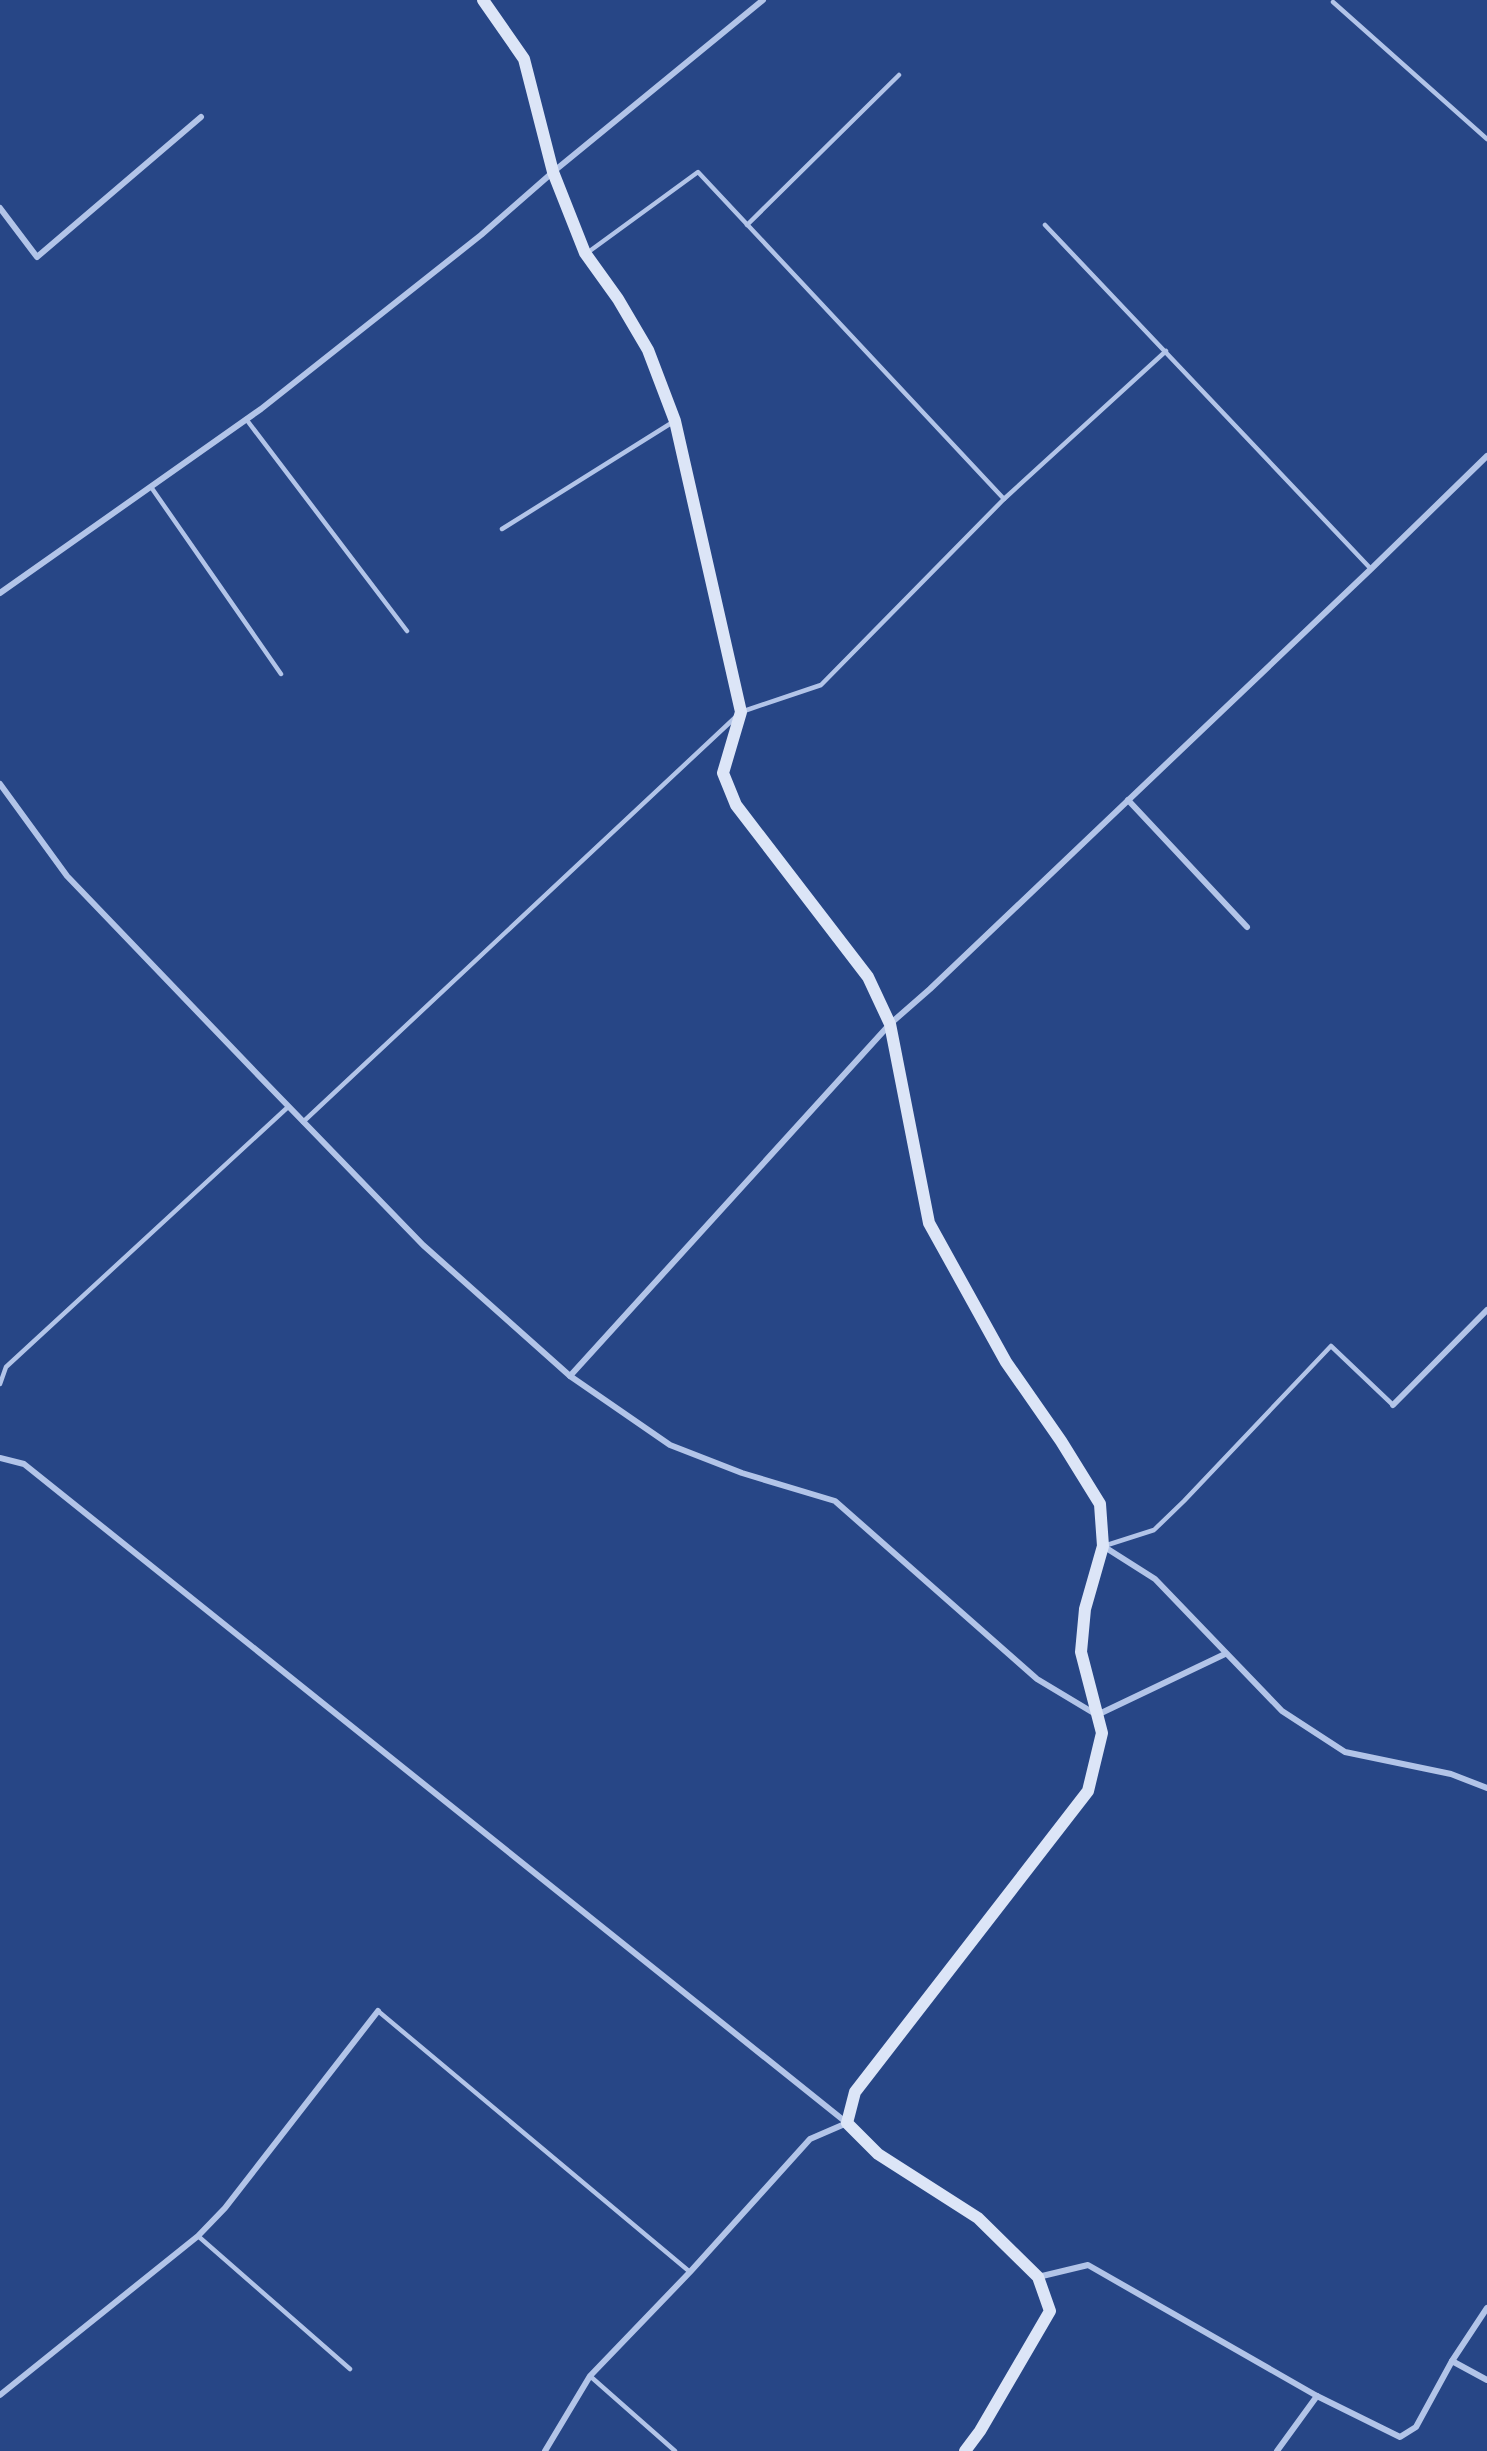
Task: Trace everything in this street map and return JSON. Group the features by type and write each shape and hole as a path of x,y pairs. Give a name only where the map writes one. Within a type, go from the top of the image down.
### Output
{"street":[{"path":"483,0 524,59 553,172 585,254 618,299 648,350 675,421 741,712 723,773 736,805 868,977 890,1024 929,1223 1006,1362 1100,1504 1103,1546 1085,1609 1081,1652 1102,1733 1088,1791 855,2092 847,2124"},
{"path":"0,593 246,419 481,235 553,172 763,0"},
{"path":"0,208 37,257 201,117"},
{"path":"570,1376 890,1024 930,989 1487,456"},
{"path":"0,784 66,876 288,1107 423,1245 570,1376 670,1445 742,1473 835,1501 1037,1679 1097,1715"},
{"path":"1128,800 1247,927"},
{"path":"1393,1406 1487,1310"},
{"path":"0,1458 24,1464 847,2124 878,2154 978,2218 1038,2277 1050,2311 980,2432 965,2451"},
{"path":"1103,1546 1155,1579 1282,1711 1345,1752 1451,1774 1486,1786"},
{"path":"1097,1715 1225,1654"},
{"path":"0,2395 198,2236 225,2208 378,2011"},
{"path":"545,2451 590,2376 690,2272 810,2139 847,2124"},
{"path":"1038,2277 1088,2265 1317,2396 1400,2437 1416,2427 1452,2361 1487,2308"},
{"path":"1452,2361 1487,2380"},
{"path":"1277,2451 1317,2396"}],"lane":[{"path":"1333,2 1487,139"},
{"path":"747,225 899,75"},
{"path":"585,254 698,172 1004,499"},
{"path":"1045,225 1371,569"},
{"path":"303,1122 741,712 821,685 1004,499 1166,351"},
{"path":"246,419 407,631"},
{"path":"502,529 675,421"},
{"path":"150,487 281,674"},
{"path":"0,1384 6,1367 288,1107"},
{"path":"1103,1546 1154,1530 1331,1346 1393,1406"},
{"path":"378,2011 690,2272"},
{"path":"198,2236 350,2369"},
{"path":"590,2376 675,2451"}]}
